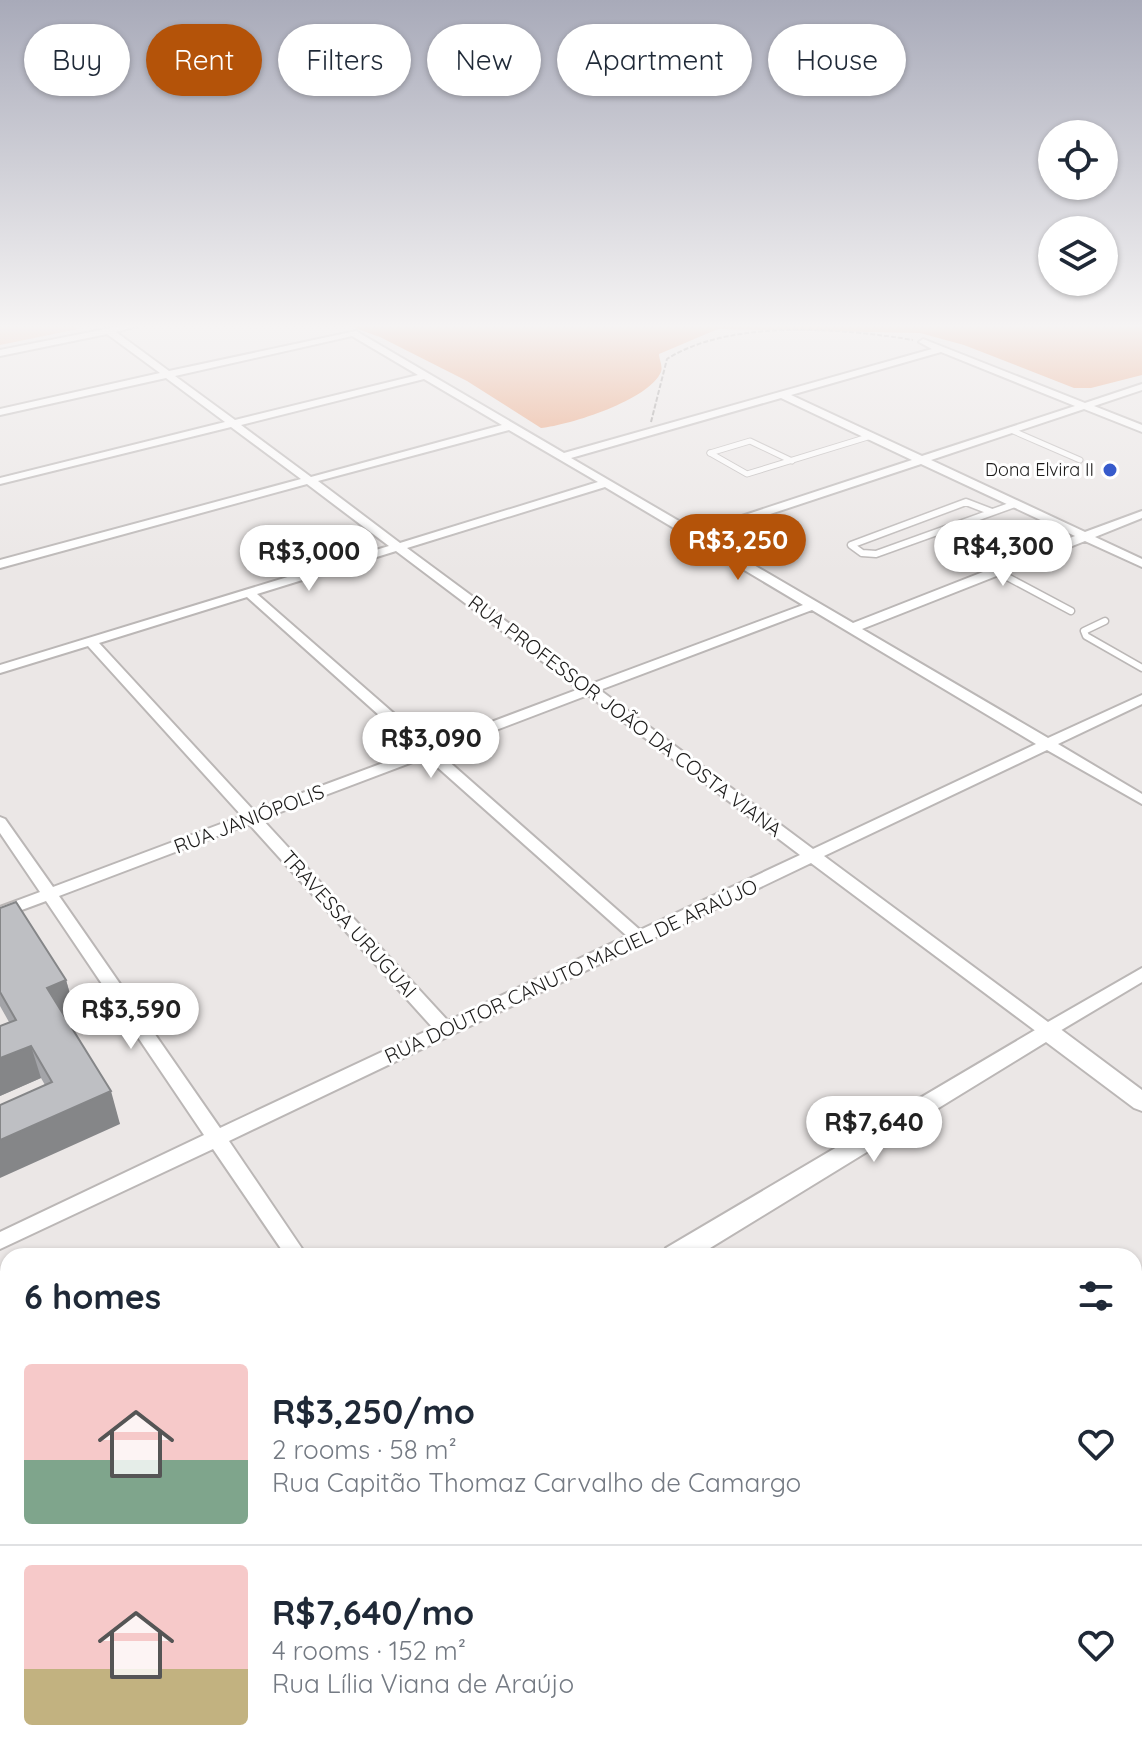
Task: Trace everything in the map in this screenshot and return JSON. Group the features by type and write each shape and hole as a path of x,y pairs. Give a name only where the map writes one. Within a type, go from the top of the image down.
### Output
{"street":[{"name":"RUA PROFESSOR JOÃO DA COSTA VIANA","path":"213,408 1142,1102"},
{"path":"0,481 297,408"},
{"path":"481,408 1142,800"},
{"path":"563,457 736,408"},
{"path":"811,408 1142,563"},
{"path":"695,535 1077,408"},
{"path":"1089,408 1142,429"},
{"path":"0,564 511,426"},
{"path":"0,669 607,483"},
{"path":"852,628 1142,514"},
{"path":"249,593 639,938"},
{"name":"RUA JANIÓPOLIS","path":"0,913 813,605"},
{"name":"TRAVESSA URUGUAI","path":"90,641 446,1030"},
{"name":"RUA DOUTOR CANUTO MACIEL DE ARAÚJO","path":"0,1241 1142,699"},
{"path":"0,822 292,1248"},
{"path":"688,1248 1142,974"}],"lane":[{"path":"1011,430 1080,460"},
{"path":"792,461 750,441 710,453 747,474 792,461 871,436"},
{"path":"992,512 966,502 851,545 862,553 876,554 1015,504"},
{"path":"996,571 1071,611"},
{"path":"1105,621 1084,631 1086,636 1142,668"}],"path":[{"path":"651,408 652,432"}],"shaded area":[{"path":"510,408 609,408 570,422 541,428"}],"building":[{"path":"16,902 66,980 47,988 111,1091 0,1140 0,1105 52,1082 31,1046 0,1058 0,1026 16,1020 0,992 0,908"}],"place":[{"name":"Dona Elvira II","path":"1110,470"}]}
